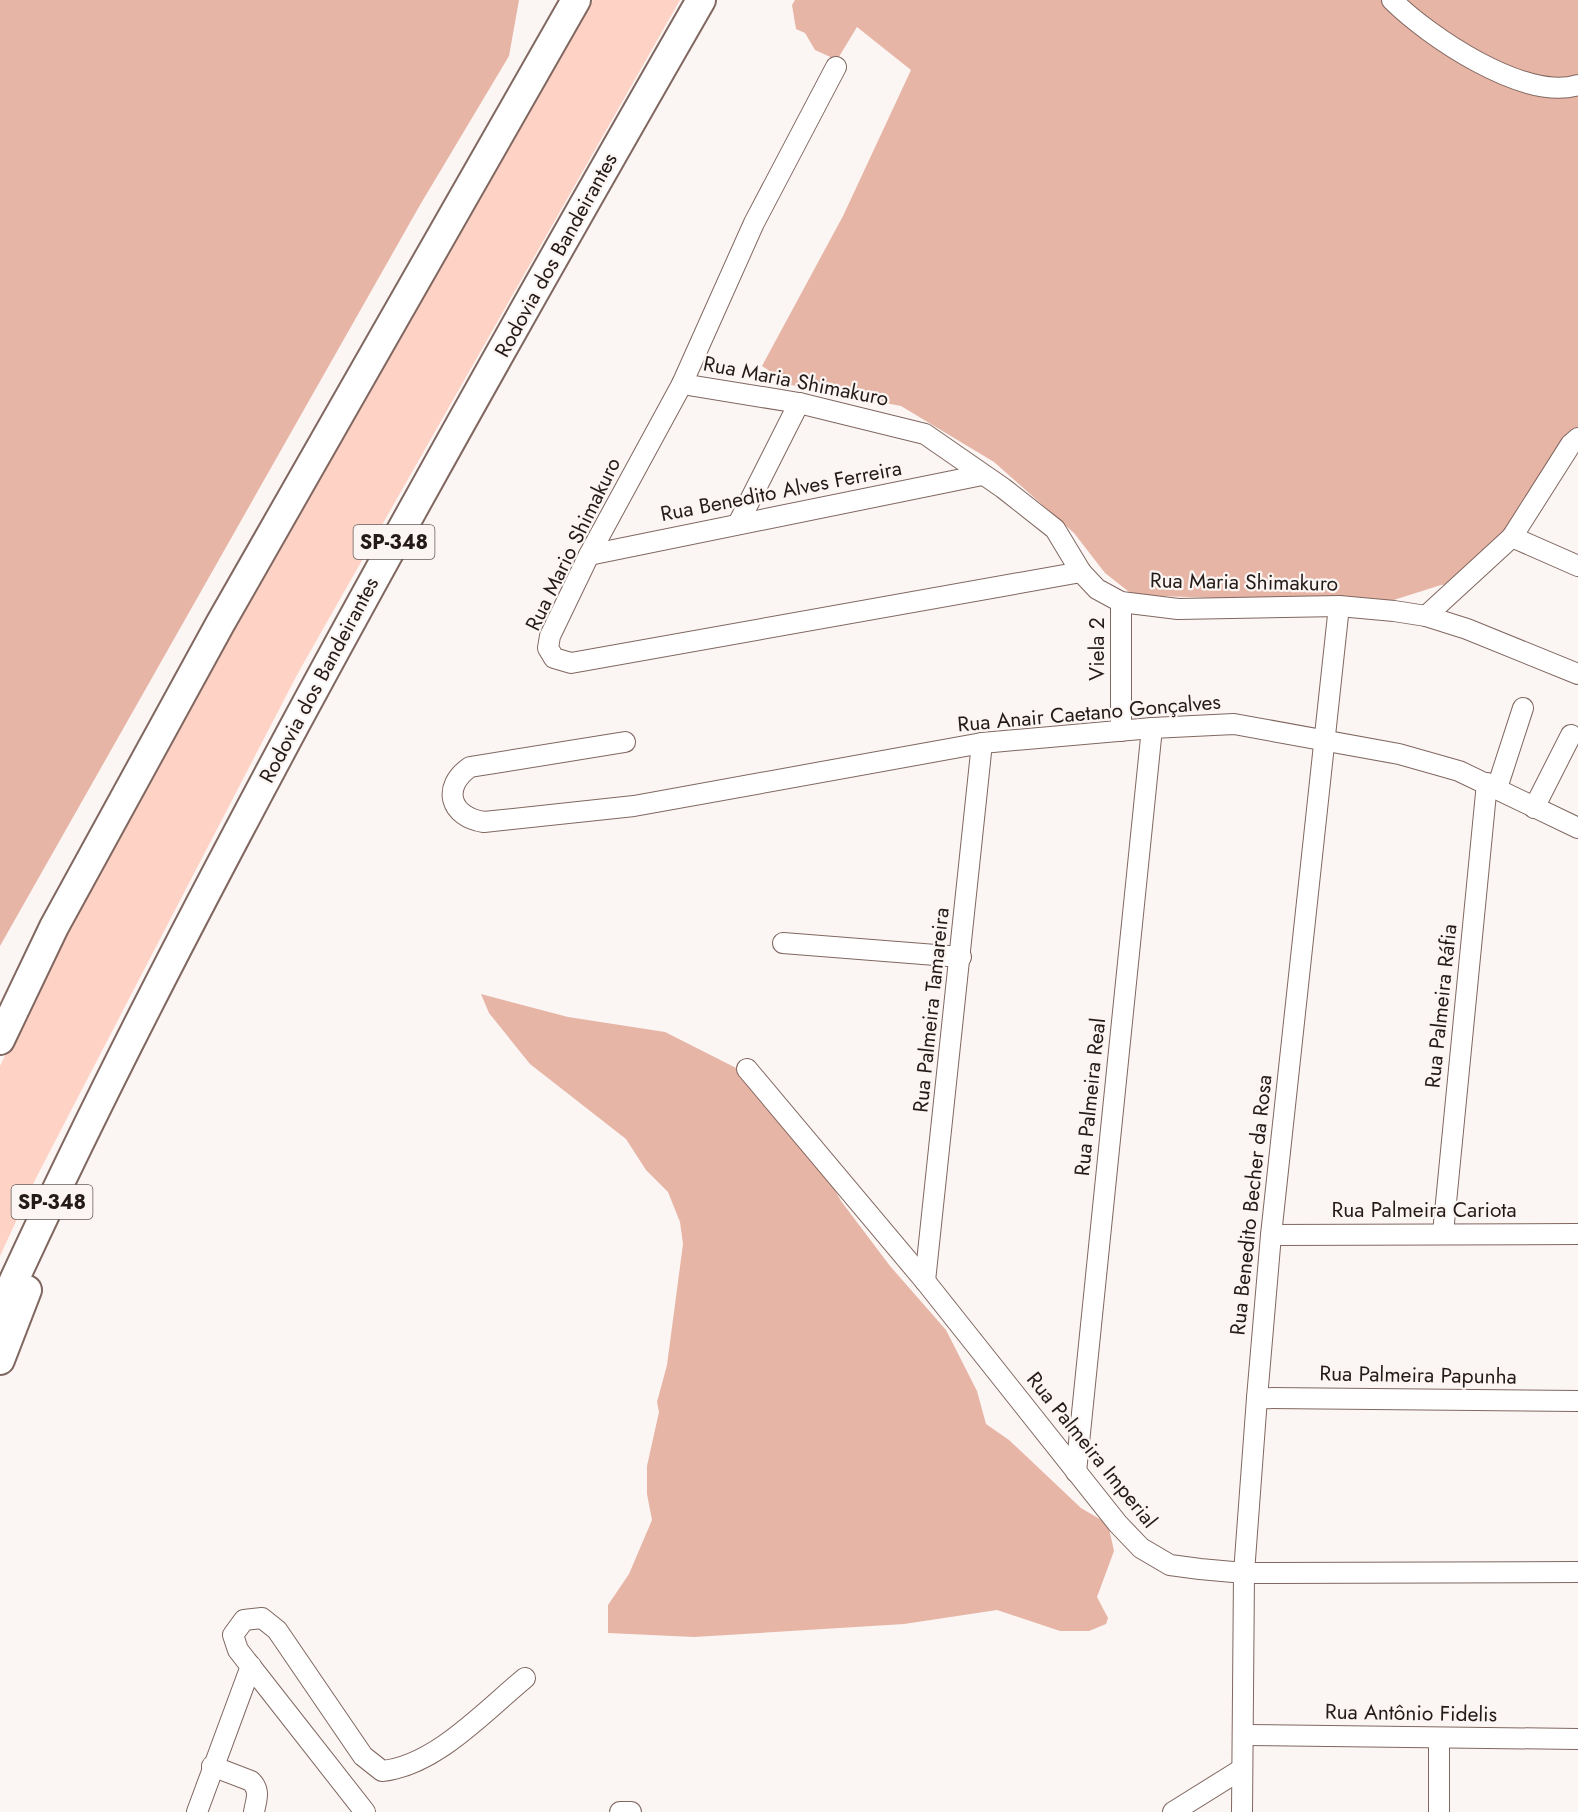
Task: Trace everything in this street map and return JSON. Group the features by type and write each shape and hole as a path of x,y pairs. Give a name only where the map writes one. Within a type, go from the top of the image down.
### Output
{"highway":[{"path":"541,62 560,0"},
{"path":"0,1040 54,927 208,645 576,0"},
{"name":"Rodovia dos Bandeirantes","path":"0,1311 104,1092 203,895 381,564 701,0"},
{"path":"634,117 719,0"},
{"path":"0,1360 104,1092"}],"street":[{"path":"1392,0 1412,20 1496,70 1533,85 1567,88 1578,85"},
{"name":"Rua Mario Shimakuro","path":"836,67 754,223 682,384 589,555 550,636 548,648 554,658 562,662 583,661 1081,572"},
{"name":"Rua Maria Shimakuro","path":"682,384 799,403 925,434 1025,504 1055,529 1081,572 1097,589 1121,602 1178,609 1339,606 1426,616 1467,628 1578,674"},
{"path":"739,522 799,403"},
{"path":"1426,616 1512,537 1571,444 1578,438"},
{"name":"Rua Benedito Alves Ferreira","path":"589,555 739,522 982,475"},
{"path":"1512,537 1578,566"},
{"name":"Viela 2","path":"1121,602 1121,731"},
{"name":"Rua Benedito Becher da Rosa","path":"1242,1812 1244,1573 1257,1398 1271,1235 1339,606"},
{"name":"Rua Palmeira Ráfia","path":"1443,1233 1492,785 1523,708"},
{"name":"Rua Anair Caetano Gonçalves","path":"625,742 470,767 460,774 452,787 454,802 471,820 484,822 634,806 982,743 1152,728 1234,724 1399,754 1459,771 1578,828"},
{"name":"Rua Palmeira Real","path":"1076,1472 1152,728"},
{"path":"1534,808 1570,735"},
{"name":"Rua Palmeira Tamareira","path":"925,1281 982,743"},
{"path":"783,943 961,957"},
{"name":"Rua Palmeira Imperial","path":"747,1070 925,1281 1118,1524 1141,1548 1170,1565 1244,1573 1578,1572"},
{"name":"Rua Palmeira Cariota","path":"1271,1235 1578,1234"},
{"name":"Rua Palmeira Papunha","path":"1257,1398 1578,1401"},
{"path":"365,1812 234,1643 233,1635 244,1620 262,1618 277,1630 363,1756 382,1771 400,1769 418,1762 448,1742 525,1678"},
{"path":"197,1812 250,1666"},
{"name":"Rua Antônio Fidelis","path":"1244,1735 1578,1739"},
{"path":"1439,1738 1439,1812"},
{"path":"212,1766 251,1781 256,1786 258,1792 254,1812"},
{"path":"1173,1812 1242,1769"},
{"path":"620,1812 631,1812"}],"shaded area":[{"path":"0,0 519,0 509,56 420,205 0,946"},
{"path":"593,0 680,0 298,673 36,1178 0,1256 0,1066 46,970 422,290"},
{"path":"795,0 1578,0 1578,447 1526,534 1480,580 1441,585 1381,604 1133,595 1105,573 1074,533 994,462 901,406 791,385 762,366 843,216 911,70 857,27 837,60 815,50 805,33 796,29 792,5"},
{"path":"481,994 568,1017 665,1032 748,1074 796,1120 841,1201 890,1266 946,1330 977,1391 986,1424 1009,1440 1081,1508 1108,1524 1114,1551 1097,1597 1108,1618 1106,1624 1089,1631 1060,1631 997,1610 904,1624 694,1637 608,1633 608,1605 629,1574 652,1520 647,1494 647,1466 659,1412 657,1402 667,1365 683,1244 680,1222 668,1192 646,1170 626,1139 530,1064 489,1013"}]}
